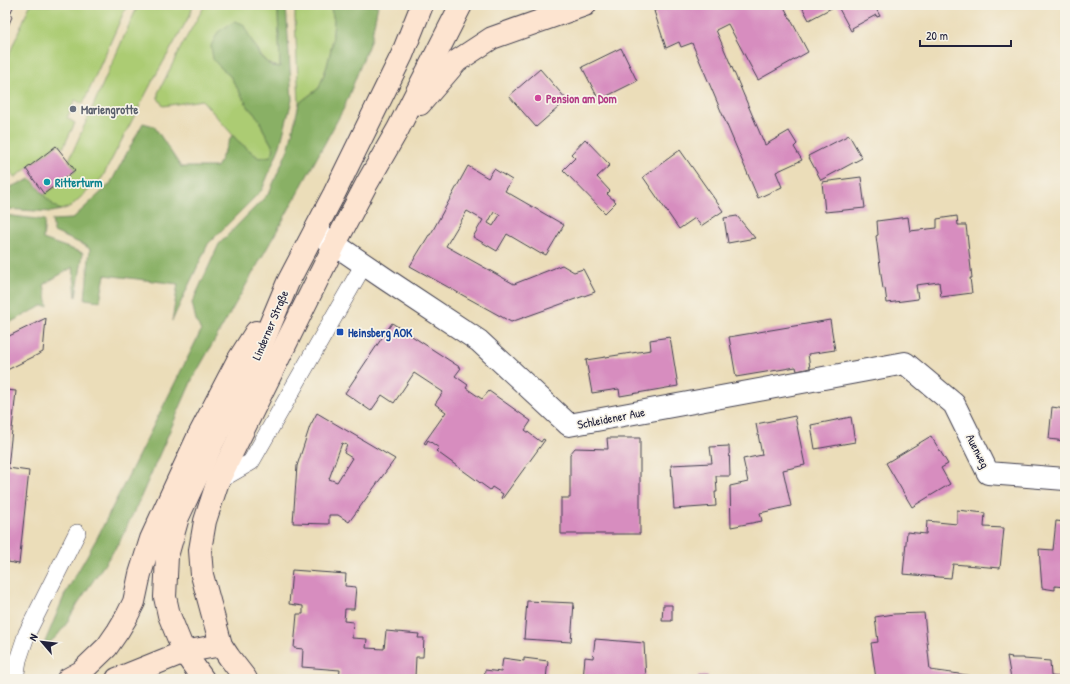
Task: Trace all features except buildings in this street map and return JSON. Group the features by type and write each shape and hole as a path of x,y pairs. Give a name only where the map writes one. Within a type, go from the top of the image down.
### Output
{"main road":[{"name":"Linderner Straße","path":"203,679 184,652 169,615 165,597 166,556 178,517 212,444 252,368 288,282 315,231 402,55 422,5"},
{"name":"Linderner Straße","path":"225,651 202,575 200,550 205,521 218,481 334,244 398,129 461,5"},
{"name":"Linderner Straße","path":"398,129 457,61 492,38 585,5"},
{"path":"68,679 81,672 107,647 127,616 134,602 140,574 152,539 198,437 237,362 288,282"},
{"path":"117,679 184,652 225,651"},
{"path":"215,679 225,651"},
{"path":"225,651 246,679"}],"street":[{"name":"Schleidener Aue","path":"315,231 479,341 569,425 905,363 954,404"},
{"name":"Auenweg","path":"954,404 988,472 1065,479"}],"lane":[{"path":"218,481 251,462 364,264"},
{"path":"15,679 18,660 27,633 77,534"}],"green space":[{"path":"30,5 127,5 83,104 75,100 67,118 75,123 63,148 59,144 14,178 5,159 5,64"},
{"path":"138,5 193,5 190,15 152,82 102,178 70,207 61,210 57,209 44,195 76,170 69,160"},
{"path":"205,5 275,5 278,11 280,67 264,60 255,45 219,66 230,76 249,108 259,119 274,149 271,156 259,158 238,141 202,100 163,106 158,98 158,93 181,47"},
{"path":"275,5 286,5 292,100 280,146 262,190 208,244 172,321 178,284 105,275 100,301 85,299 90,249 54,232 52,220 72,219 110,184 143,123 154,126 181,167 217,167 232,135 259,158 271,156 274,149 259,119 249,108 230,76 213,59 211,46 218,32 235,21 243,24 260,56 271,66 280,67 278,11"},
{"path":"295,5 330,5 334,20 332,45 327,66 319,88 299,103 295,18"},
{"path":"330,5 378,5 371,39 344,108 283,220 192,380 119,543 78,603 65,626 56,637 42,649 65,594 97,538 201,331 196,320 192,303 219,244 269,193 289,147 299,103 319,88 327,66 332,45 334,20"},
{"path":"31,179 49,201 61,210 52,212 5,209 5,196 11,193 10,187"},
{"path":"5,215 45,220 43,239 83,253 76,297 73,267 44,284 48,306 42,306 5,325"}],"place":[{"name":"Pension am Dom","path":"538,98"},
{"name":"Mariengrotte","path":"73,109"},
{"name":"Ritterturm","path":"47,182"},
{"name":"Heinsberg AOK","path":"340,332"}]}
